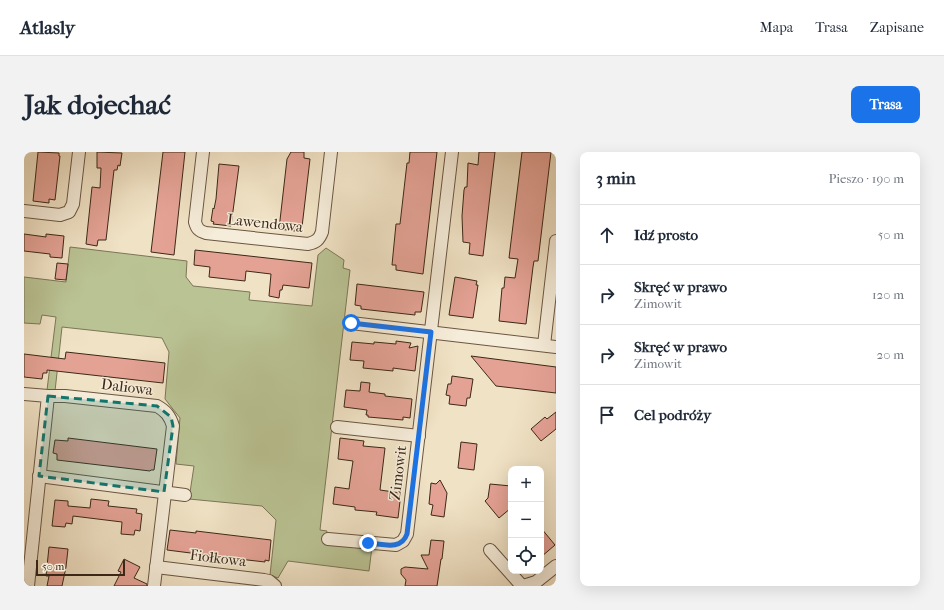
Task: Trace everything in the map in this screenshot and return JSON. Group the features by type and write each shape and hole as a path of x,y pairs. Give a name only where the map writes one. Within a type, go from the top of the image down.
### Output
{"street":[{"path":"24,212 60,215 69,212 73,204 79,152"},
{"name":"Lawendowa","path":"203,152 195,222 200,231 206,233 308,244 315,243 319,239 322,232 331,152"},
{"name":"Zimowit","path":"328,539 392,545 400,544 407,534 452,152"},
{"path":"544,345 553,289 556,241"},
{"path":"351,323 556,347"},
{"name":"Daliowa","path":"24,394 65,396 157,406 171,417 173,426 154,586"},
{"path":"28,586 48,396"},
{"path":"337,427 419,436"},
{"path":"39,476 185,494"},
{"path":"490,550 522,586 536,582 556,566"},
{"name":"Fiołkowa","path":"156,567 264,580 269,581 275,586"}],"highlighted area":[{"path":"48,396 157,406 171,417 173,426 164,492 39,476"}],"green space":[{"path":"70,247 187,261 186,277 193,286 250,292 249,300 312,306 318,255 326,248 344,260 343,268 350,270 320,530 327,531 325,541 372,547 369,571 288,561 278,578 270,575 276,520 262,506 189,499 194,466 176,464 180,418 165,399 169,352 162,338 62,327 55,391 47,390 56,317 42,315 40,324 24,323 24,277 66,282"}],"building":[{"path":"38,152 59,153 60,156 55,200 49,199 49,203 33,201"},
{"path":"97,152 122,153 120,166 118,165 117,170 114,170 106,240 98,240 97,246 86,244 92,187 100,188 101,168 97,168"},
{"path":"163,152 185,152 174,255 151,252"},
{"path":"291,152 304,152 304,158 310,159 302,227 296,226 295,231 279,229 287,159"},
{"path":"410,152 437,152 423,274 396,270 396,265 392,265 396,224 400,224 407,163 409,163"},
{"path":"479,152 495,152 483,256 469,254 470,243 463,242 462,216 464,190 465,187 467,187 468,163 478,165"},
{"path":"522,152 551,152 538,261 534,261 526,324 499,321 502,288 504,288 505,277 515,278 518,259 509,258"},
{"path":"219,164 239,166 231,226 213,224 214,222 211,221 216,199"},
{"path":"24,234 46,237 46,234 64,236 62,258 50,257 50,254 24,251"},
{"path":"195,250 312,263 309,288 283,285 282,290 280,290 279,298 269,296 271,274 246,271 245,281 209,277 210,267 194,265"},
{"path":"57,263 68,264 66,280 55,279"},
{"path":"455,277 477,281 476,285 478,285 473,318 449,315"},
{"path":"357,284 424,292 421,312 415,312 415,315 361,309 361,306 355,305"},
{"path":"396,341 411,343 409,348 418,346 415,371 393,368 393,371 363,368 364,361 350,360 352,342 396,344"},
{"path":"66,352 165,363 163,383 47,370 47,373 43,373 42,379 24,377 24,354 65,359"},
{"path":"471,356 556,367 556,393 496,386"},
{"path":"452,376 473,379 470,398 467,398 466,406 449,404 450,396 446,395 448,384 451,384"},
{"path":"361,382 370,383 369,392 385,394 385,396 412,399 410,418 403,417 403,420 368,417 368,415 366,415 367,410 344,407 346,390 360,391"},
{"path":"556,412 556,429 541,441 531,429 545,417 547,419"},
{"path":"68,438 157,449 154,470 150,471 57,460 57,454 53,453 55,440 68,441"},
{"path":"340,438 364,441 363,446 385,448 380,490 401,493 398,518 376,515 377,512 355,510 355,507 333,504 335,487 349,489 353,461 338,459"},
{"path":"461,442 477,444 474,470 458,468"},
{"path":"440,480 447,493 444,517 431,515 433,505 429,504 431,483 436,484"},
{"path":"490,484 508,486 508,510 499,518 485,501 488,498"},
{"path":"91,499 109,501 108,506 137,509 136,513 142,514 140,531 135,530 134,535 121,534 122,522 73,516 72,524 66,523 65,527 52,526 55,500 68,501 68,506 90,508"},
{"path":"170,530 196,533 196,531 271,540 269,561 265,560 265,562 167,550"},
{"path":"544,532 555,545 544,554"},
{"path":"431,540 444,541 437,586 405,586 406,580 401,574 401,569 405,567 428,569 421,555 429,555"},
{"path":"49,547 68,549 62,586 47,586 49,576 46,576"},
{"path":"124,559 140,567 134,578 147,584 147,586 114,586 121,572 118,571"}],"route":[{"path":"351,323 431,332 406,538 400,544 396,545 368,543"}]}
